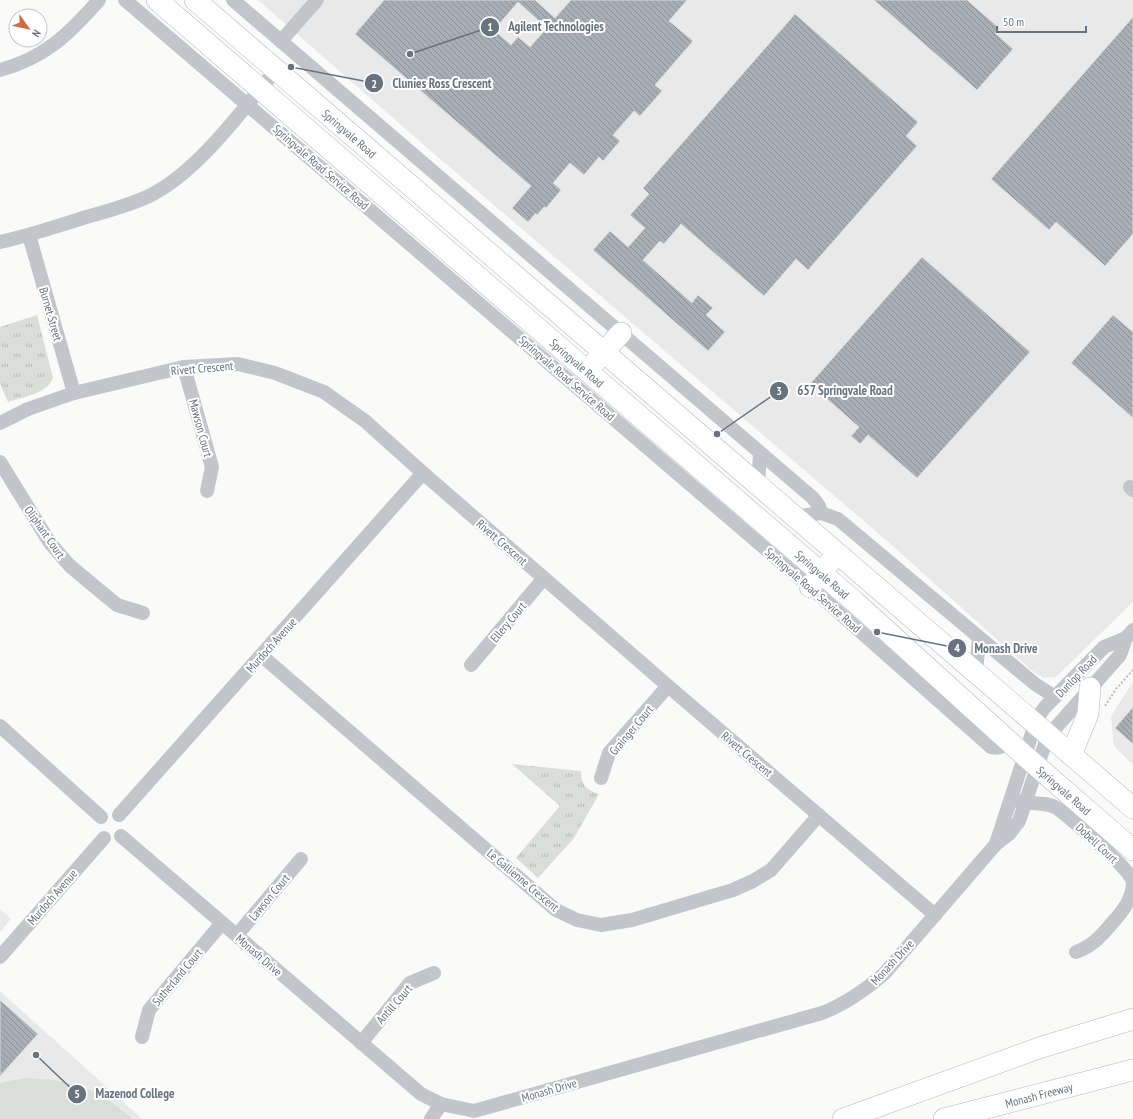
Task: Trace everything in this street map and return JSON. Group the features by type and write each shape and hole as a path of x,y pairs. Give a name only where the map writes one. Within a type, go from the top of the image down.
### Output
{"highway":[{"name":"Springvale Road","path":"157,0 254,96 502,310 587,371 816,580 1009,742 1133,850"},
{"name":"Springvale Road","path":"195,0 1133,808"},
{"path":"587,371 621,333"},
{"path":"816,580 837,554"},
{"path":"1071,755 1088,714 1090,688"},
{"path":"843,1119 1039,1048 1133,1019"},
{"name":"Monash Freeway","path":"944,1119 1133,1070"}],"street":[{"path":"0,70 36,57 77,25 99,0"},
{"path":"125,0 254,96"},
{"path":"233,0 813,498 819,506 821,513"},
{"path":"281,41 317,0"},
{"path":"0,242 29,235 138,201 154,194 179,176 202,155 276,70"},
{"name":"Burnet Street","path":"29,235 74,393"},
{"name":"Springvale Road Service Road","path":"502,310 816,580"},
{"name":"Rivett Crescent","path":"0,423 28,409 74,393 184,367 238,364 275,373 324,392 365,421 422,473 935,915"},
{"name":"Mawson Court","path":"184,367 212,467 208,491"},
{"path":"758,486 760,454"},
{"name":"Oliphant Court","path":"0,462 50,543 70,566 117,605 143,613"},
{"name":"Murdoch Avenue","path":"119,815 262,656 422,473"},
{"path":"794,517 821,513 832,515 838,519 1035,684 1055,697"},
{"name":"Ellery Court","path":"471,665 544,578"},
{"name":"Dunlop Road","path":"1041,730 1090,688 1120,655 1129,634"},
{"name":"Dunlop Road","path":"1041,730 1040,713 1104,647 1129,634"},
{"path":"976,673 980,638"},
{"name":"Le Gallienne Crescent","path":"262,656 556,910 577,920 601,925 632,920 733,890 753,881 771,870 819,815"},
{"name":"Grainger Court","path":"601,778 609,753 668,686"},
{"path":"0,726 101,817"},
{"name":"Monash Drive","path":"996,844 1012,799 1031,762 1041,730"},
{"name":"Monash Drive","path":"121,836 420,1094 441,1104 474,1111 822,1013 848,1001 884,974 996,844 1009,834 1016,826 1026,804 1031,762 1041,730"},
{"name":"Dobell Court","path":"1012,799 1026,804 1050,805 1057,808 1121,866 1133,882 1133,893 1119,916 1094,944 1076,952"},
{"path":"110,813 119,815 125,826 121,836 113,840 104,838 98,831 97,826 101,817 110,813"},
{"name":"Murdoch Avenue","path":"0,956 104,838"},
{"name":"Lawson Court","path":"236,935 301,859"},
{"name":"Sutherland Court","path":"142,1037 149,1010 222,923"},
{"name":"Antill Court","path":"361,1043 410,983 434,973"},
{"path":"431,1119 441,1104"}],"path":[{"path":"1104,709 1116,689 1133,670"}],"shaded area":[{"path":"258,0 1133,0 1133,602 1056,677 1044,678 1031,670 886,540 439,158"},
{"path":"1133,682 1133,765 1114,746 1111,716"},
{"path":"0,909 11,919 0,932"},
{"path":"0,991 142,1119 0,1119"}],"green space":[{"path":"37,315 53,378 46,388 34,394 8,402 0,384 0,327"},
{"path":"512,764 581,771 582,780 585,786 591,791 599,794 574,838 538,878 516,858 560,806"},
{"path":"26,1078 57,1081 84,1088 108,1100 132,1119 0,1119 0,1083"}],"building":[{"path":"384,0 535,0 555,18 571,0 687,0 669,21 693,41 655,85 662,91 640,116 634,111 613,135 620,141 603,161 599,157 584,175 570,163 553,183 561,190 546,208 544,207 537,215 536,213 528,222 512,208 531,186 355,34","holes":["518,2 547,28 530,47 518,37 511,45 494,30"]},
{"path":"874,0 967,0 999,28 995,33 1013,49 977,90"},
{"path":"795,14 918,122 906,136 917,146 808,270 796,259 764,296 681,224 664,244 660,241 643,260 692,303 698,295 713,308 706,315 725,332 708,351 593,250 610,231 628,247 645,228 630,215 649,194 643,188"},
{"path":"1133,17 1133,234 1105,266 1056,222 1049,230 991,179"},
{"path":"922,257 1030,352 917,478 868,435 860,444 851,436 859,427 810,384"},
{"path":"1113,315 1133,332 1133,418 1071,363"},
{"path":"1133,707 1133,744 1115,728"},
{"path":"0,1000 38,1034 0,1076"}],"place":[{"name":"Agilent Technologies","path":"410,54"},
{"name":"Clunies Ross Crescent","path":"291,67"},
{"name":"657 Springvale Road","path":"717,434"},
{"name":"Monash Drive","path":"877,632"},
{"name":"Mazenod College","path":"36,1055"}]}
